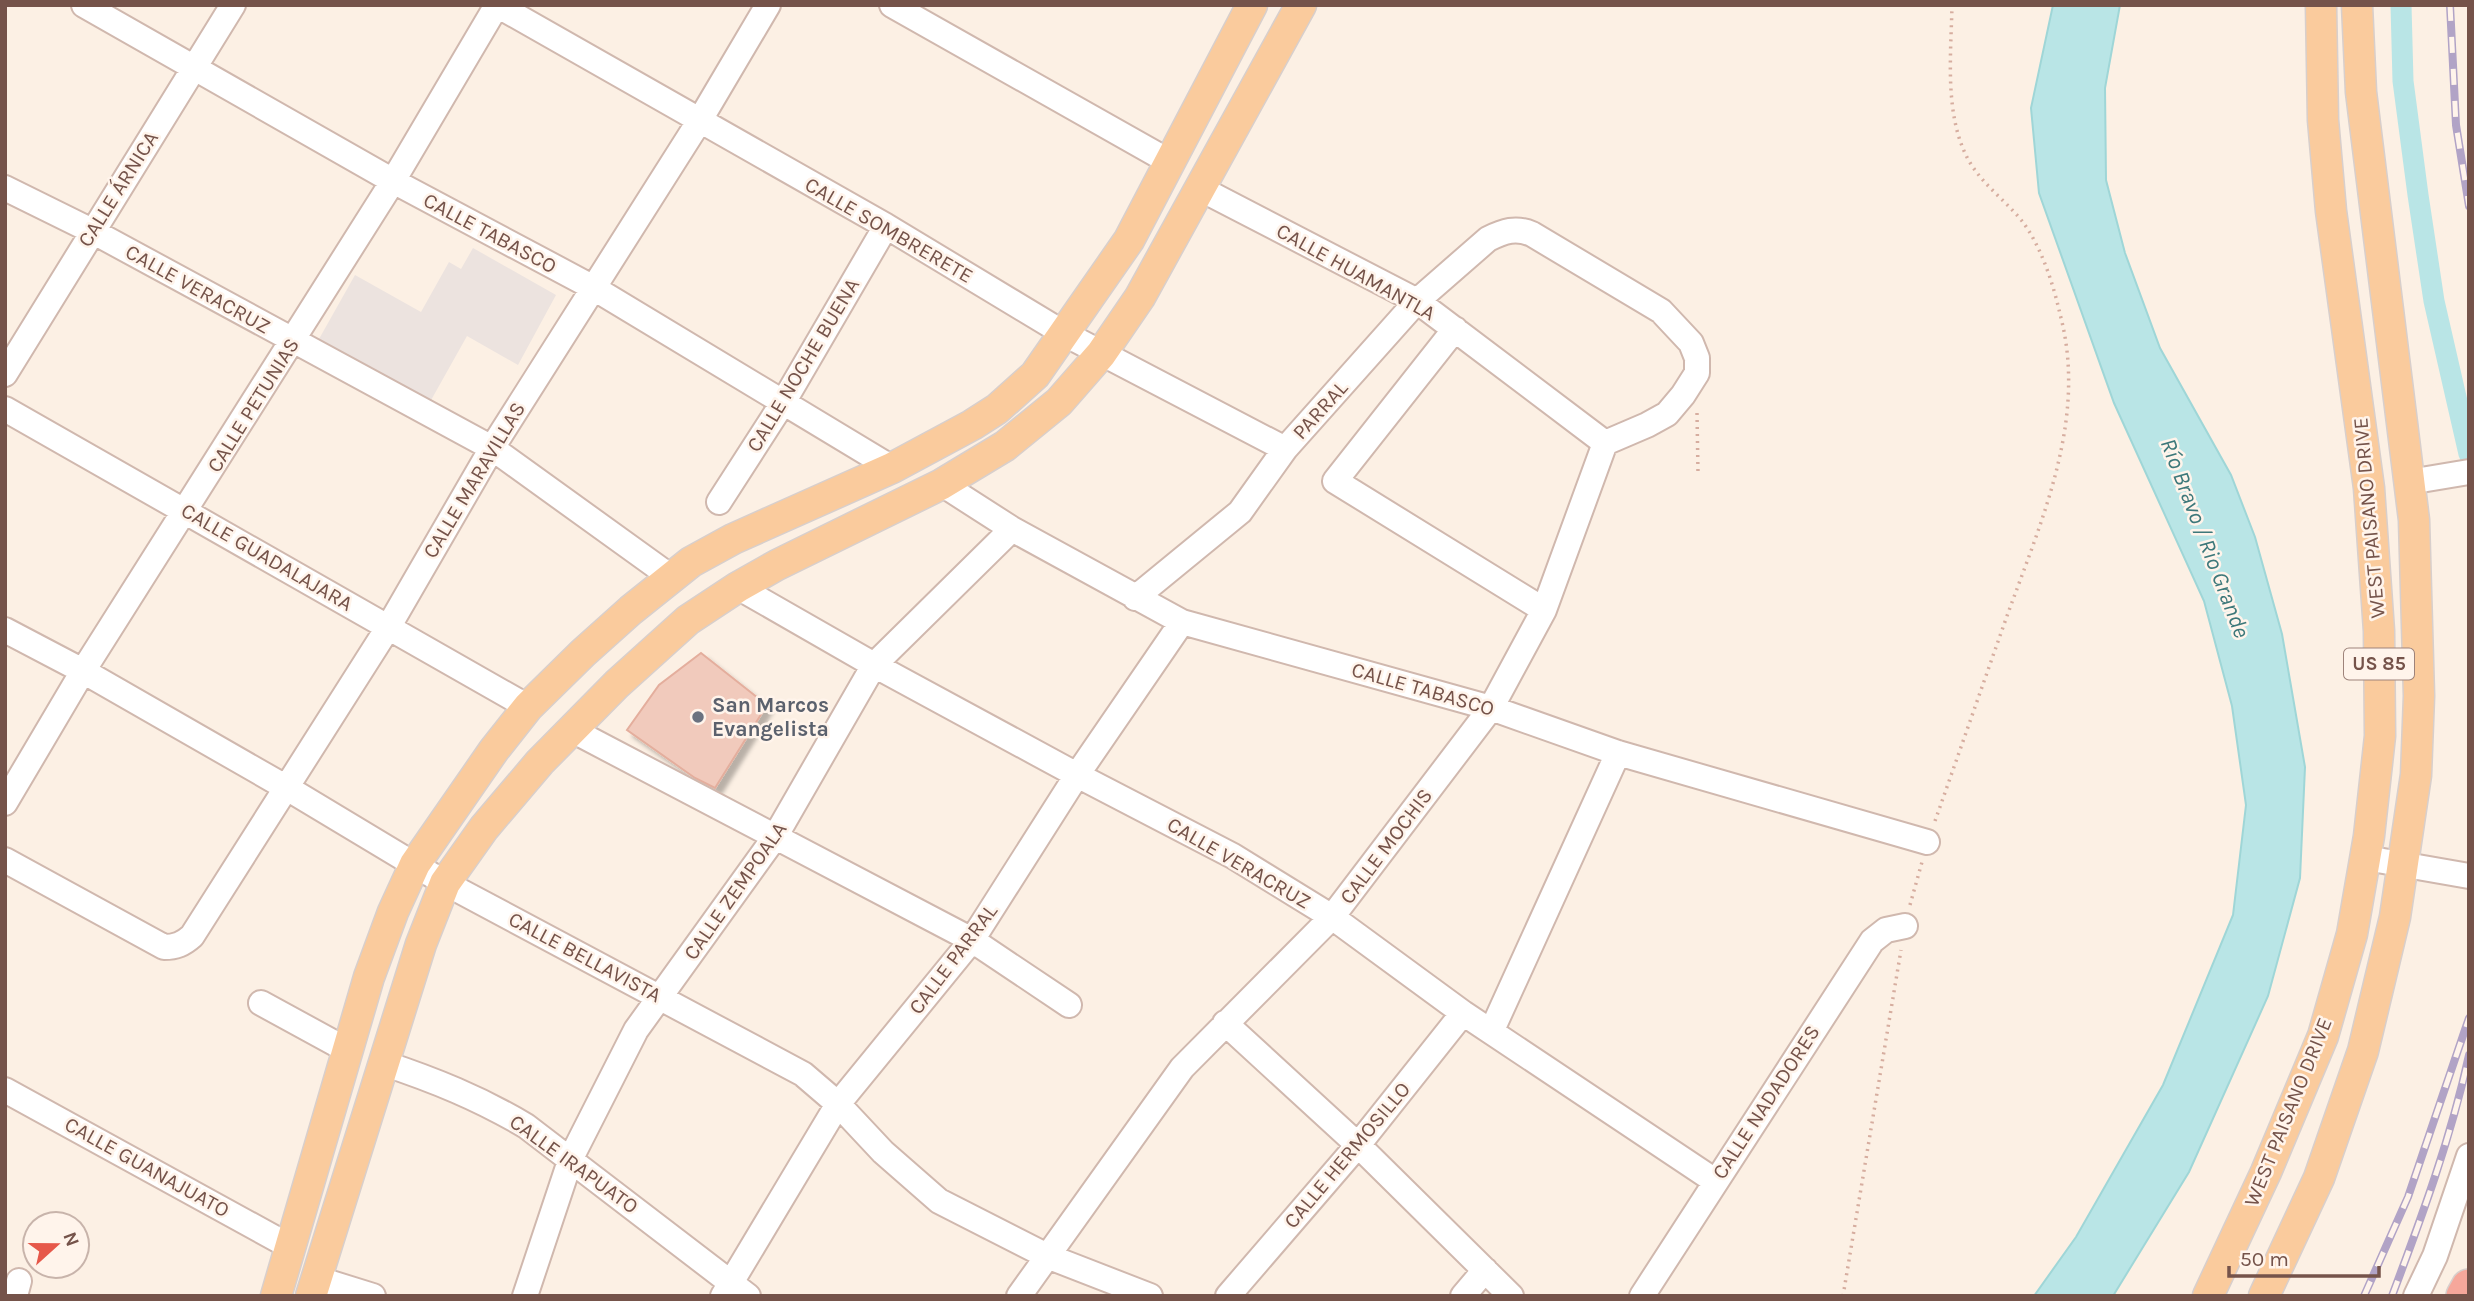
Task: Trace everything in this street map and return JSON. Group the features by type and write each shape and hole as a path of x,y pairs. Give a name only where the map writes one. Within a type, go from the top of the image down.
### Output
{"highway":[{"path":"2464,1296 2469,1287"}],"main road":[{"path":"276,1296 369,977 393,912 415,864 494,750 528,707 593,644 691,562 733,539 892,468 997,409 1035,375 1129,240 1252,5"},
{"path":"313,1287 421,944 445,883 459,860 504,803 572,730 688,620 738,587 942,485 1005,446 1059,402 1101,354 1140,297 1301,5"},
{"name":"WEST PAISANO DRIVE","path":"2208,1296 2266,1172 2323,1036 2352,933 2366,858 2380,736 2379,631 2369,488 2331,212 2323,120 2322,5"},
{"name":"WEST PAISANO DRIVE","path":"2263,1296 2319,1178 2364,1051 2390,944 2416,775 2418,696 2414,520 2361,92 2357,5"},
{"path":"2369,488 2409,482"}],"street":[{"name":"CALLE TABASCO","path":"84,5 393,181 592,287 892,468"},
{"name":"CALLE ÁRNICA","path":"5,374 233,5"},
{"name":"CALLE SOMBRERETE","path":"497,5 886,226 1065,334 1285,449"},
{"name":"CALLE PETUNIAS","path":"5,803 83,671 393,181 497,5"},
{"name":"CALLE MARAVILLAS","path":"5,860 164,947 184,943 192,936 389,626 492,448 700,120 768,5"},
{"path":"892,5 1170,162"},
{"name":"CALLE VERACRUZ","path":"5,188 92,231 492,448 671,577"},
{"name":"CALLE HUAMANTLA","path":"1200,189 1417,301 1605,443"},
{"name":"CALLE NOCHE BUENA","path":"719,502 784,401 886,226"},
{"name":"PARRAL","path":"1135,598 1240,512 1285,449 1417,301 1488,239 1512,230 1532,234 1661,311 1691,343 1697,358 1697,373"},
{"path":"1455,329 1335,481 1544,610"},
{"path":"1605,443 1667,414 1697,373"},
{"name":"CALLE GUADALAJARA","path":"5,409 528,707"},
{"name":"CALLE MOCHIS","path":"1019,1296 1182,1068 1332,917 1491,708 1544,610 1605,443"},
{"path":"2409,482 2463,473"},
{"name":"CALLE TABASCO","path":"942,485 1012,528 1181,622 1491,708 1618,753 1927,842"},
{"name":"CALLE ZEMPOALA","path":"525,1296 571,1158 636,1030 775,837 874,665 1012,528"},
{"name":"CALLE VERACRUZ","path":"738,587 874,665 1233,856 1332,917 1464,1013 1715,1181"},
{"name":"CALLE PARRAL","path":"734,1291 838,1104 972,940 1077,775 1181,622"},
{"name":"CALLE BELLAVISTA","path":"5,630 83,671 445,883 803,1074 838,1104 883,1152 939,1201 1047,1256 1150,1296"},
{"path":"572,730 972,940 1069,1005"},
{"path":"1492,1030 1618,753"},
{"path":"2366,858 2469,876"},
{"name":"CALLE NADADORES","path":"1642,1296 1872,941 1886,930 1905,926"},
{"path":"261,1003 347,1050"},
{"name":"CALLE HERMOSILLO","path":"1228,1296 1358,1145 1464,1013"},
{"path":"1225,1023 1358,1145 1511,1296"},
{"name":"CALLE IRAPUATO","path":"383,1063 447,1085 494,1107 526,1126 571,1158 734,1291"},
{"name":"CALLE GUANAJUATO","path":"5,1090 289,1246"},
{"path":"2416,1296 2435,1256 2469,1156"},
{"path":"1463,1296 1485,1270"},
{"path":"313,1287 373,1296"}],"path":[{"path":"1843,1296 1905,926 1927,842 2053,487 2069,410 2070,364 2060,314 2042,257 2022,222 1987,186 1969,161 1955,125 1952,99 1952,5"},
{"path":"1697,373 1698,473"}],"shaded area":[{"path":"473,248 556,295 518,365 467,336 430,402 319,339 355,275 421,312 449,262 461,269"}],"water":[{"name":"Río Bravo / Rio Grande","path":"2053,5 2120,5 2105,88 2106,180 2125,253 2160,348 2231,475 2255,537 2282,634 2305,767 2300,878 2268,996 2189,1172 2113,1296 2034,1296 2076,1237 2163,1085 2233,915 2246,805 2232,706 2204,601 2114,403 2039,193 2031,108"}],"building":[{"name":"San Marcos Evangelista","path":"701,653 767,705 715,788 695,778 627,730 659,685"}],"waterway":[{"path":"2401,5 2403,81 2434,301 2469,454"}],"railway":[{"path":"2450,5 2456,125 2469,206"},
{"path":"2364,1296 2408,1197 2469,1018"},
{"path":"2392,1296 2445,1147 2469,1055"}],"place":[{"name":"San Marcos Evangelista","path":"698,717"}]}
